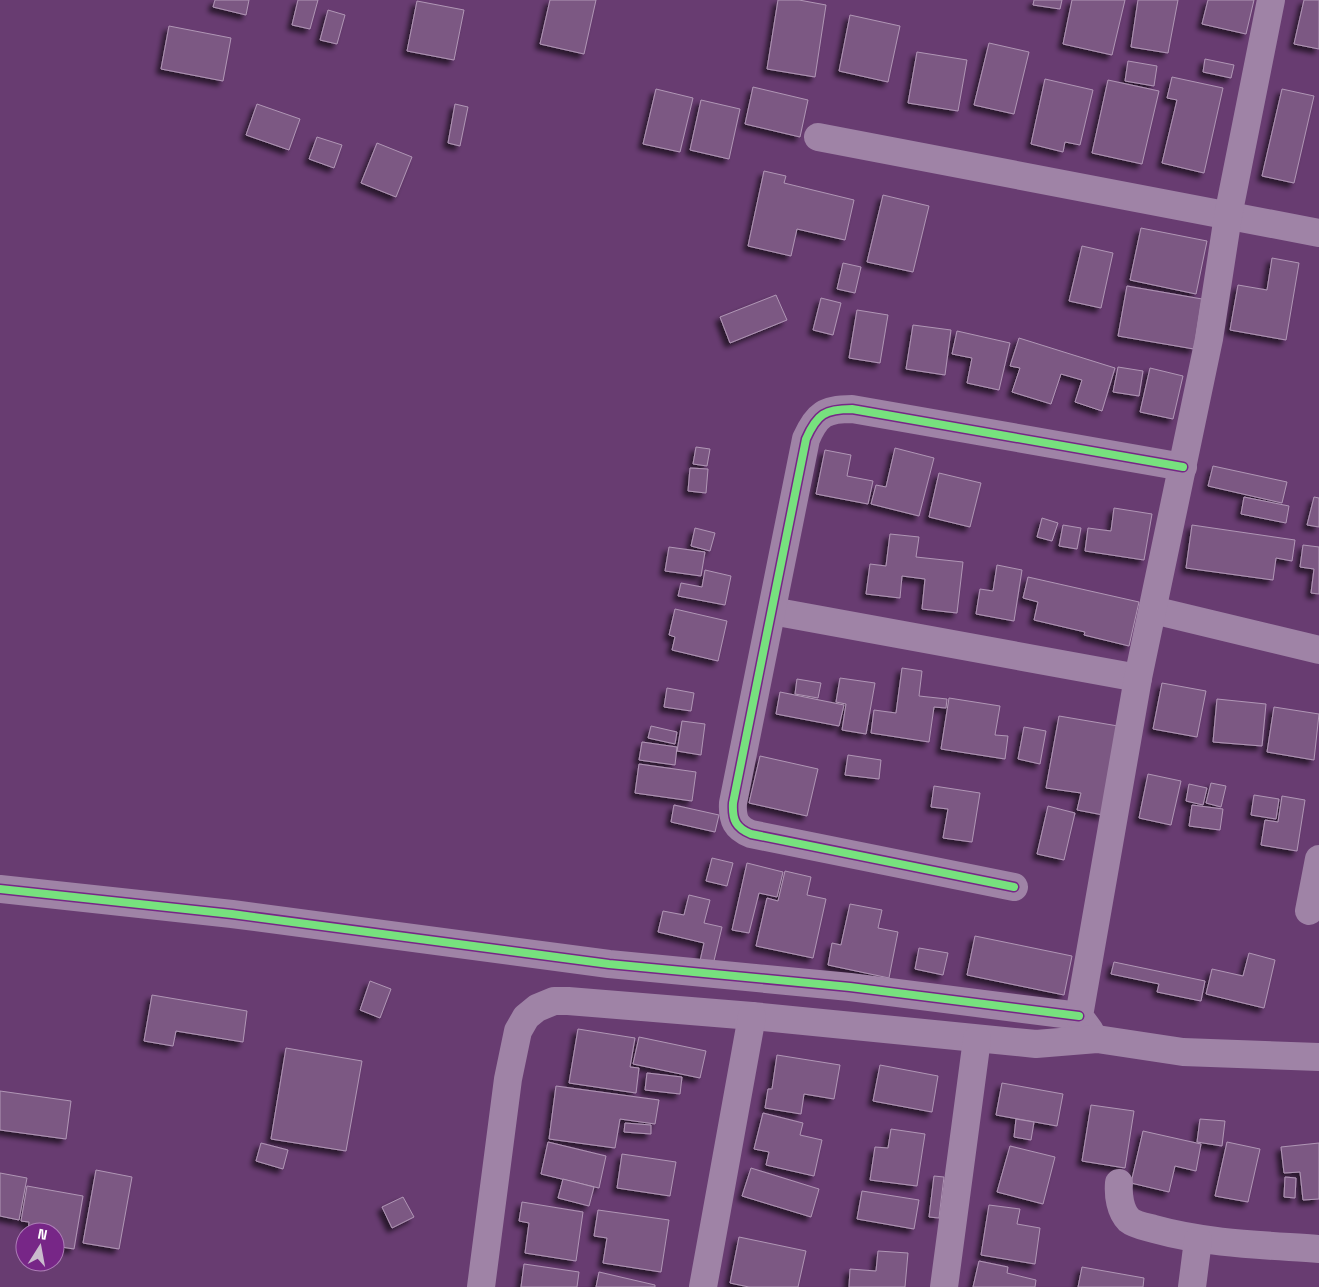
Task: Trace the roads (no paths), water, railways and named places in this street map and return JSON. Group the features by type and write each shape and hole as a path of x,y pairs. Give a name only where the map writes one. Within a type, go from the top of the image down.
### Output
{"street":[{"path":"1078,1016 1138,678 1209,339 1228,216 1271,0"},
{"path":"818,138 1319,233"},
{"path":"1014,887 770,838 740,829 732,815 806,439 813,422 822,415 831,411 852,409 1183,467"},
{"path":"1152,610 1319,650"},
{"path":"772,612 1138,678"},
{"path":"1309,911 1319,859"},
{"path":"0,889 232,914 609,964 850,986 1078,1016 1097,1039"},
{"path":"481,1287 508,1079 518,1031 526,1017 545,1003 554,1001 752,1016 1036,1044 1097,1039 1183,1052 1319,1057"},
{"path":"704,1287 752,1016"},
{"path":"944,1287 977,1039"},
{"path":"1119,1184 1120,1203 1129,1220 1198,1240 1319,1249"},
{"path":"1192,1287 1198,1240"}]}
